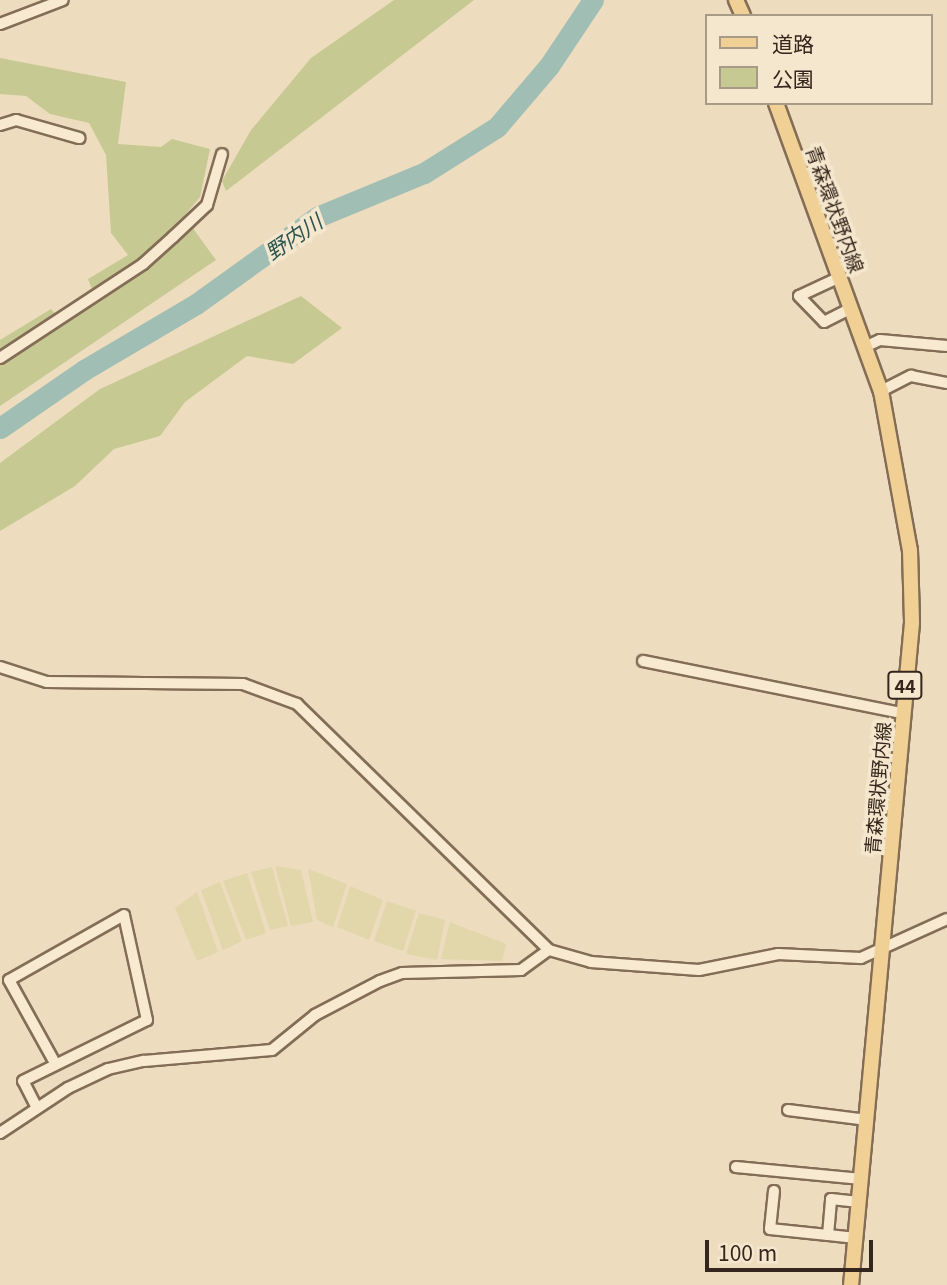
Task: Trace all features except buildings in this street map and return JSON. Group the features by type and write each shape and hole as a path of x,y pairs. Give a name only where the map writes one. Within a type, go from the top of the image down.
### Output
{"main road":[{"name":"青森環状野内線","path":"777,105 867,346 881,391 910,550 912,623 851,1285"}],"street":[{"path":"0,24 64,0"},
{"path":"0,125 16,120 79,138"},
{"path":"0,358 143,264 173,237 207,205 222,154"},
{"path":"840,277 799,296 824,322 852,308"},
{"path":"867,346 880,340 947,346"},
{"path":"881,391 911,376 947,383"},
{"path":"643,661 902,713"},
{"path":"0,667 47,682 243,684 297,704 549,950 591,962 699,970 778,954 861,958 947,919"},
{"path":"37,1108 23,1081 147,1020 124,915 9,980 55,1063"},
{"path":"0,1133 37,1108 108,1069 144,1060 272,1051 340,999 402,973 521,970 549,950"},
{"path":"788,1110 867,1120"},
{"path":"736,1167 861,1179"},
{"path":"774,1191 771,1230 856,1238"},
{"path":"828,1235 831,1199 859,1202"}],"shaded area":[{"path":"275,866 301,870 313,922 291,926"},
{"path":"272,867 288,926 270,930 251,872"},
{"path":"308,869 347,884 333,927 317,920"},
{"path":"247,873 266,933 246,940 223,881"},
{"path":"220,882 242,941 223,950 201,890"},
{"path":"350,886 383,900 369,940 337,927"},
{"path":"197,892 218,952 197,961 175,908"},
{"path":"387,901 416,911 403,951 374,941"},
{"path":"419,913 445,920 437,960 406,954"},
{"path":"450,922 506,944 502,961 441,959"}],"green space":[{"path":"394,0 474,0 226,191 222,181 251,130 311,58"},
{"path":"0,58 126,82 118,144 161,147 172,139 210,149 200,197 184,216 216,260 0,406 0,340 51,309 56,315 92,289 88,279 128,255 111,233 106,155 89,123 50,114 26,96 0,94"},
{"path":"301,296 342,328 293,364 247,356 185,402 160,436 114,449 75,486 0,531 0,463 100,389"}],"waterway":[{"name":"野内川","path":"0,428 84,370 196,304 317,217 424,173 497,127 549,66 593,0"}]}
